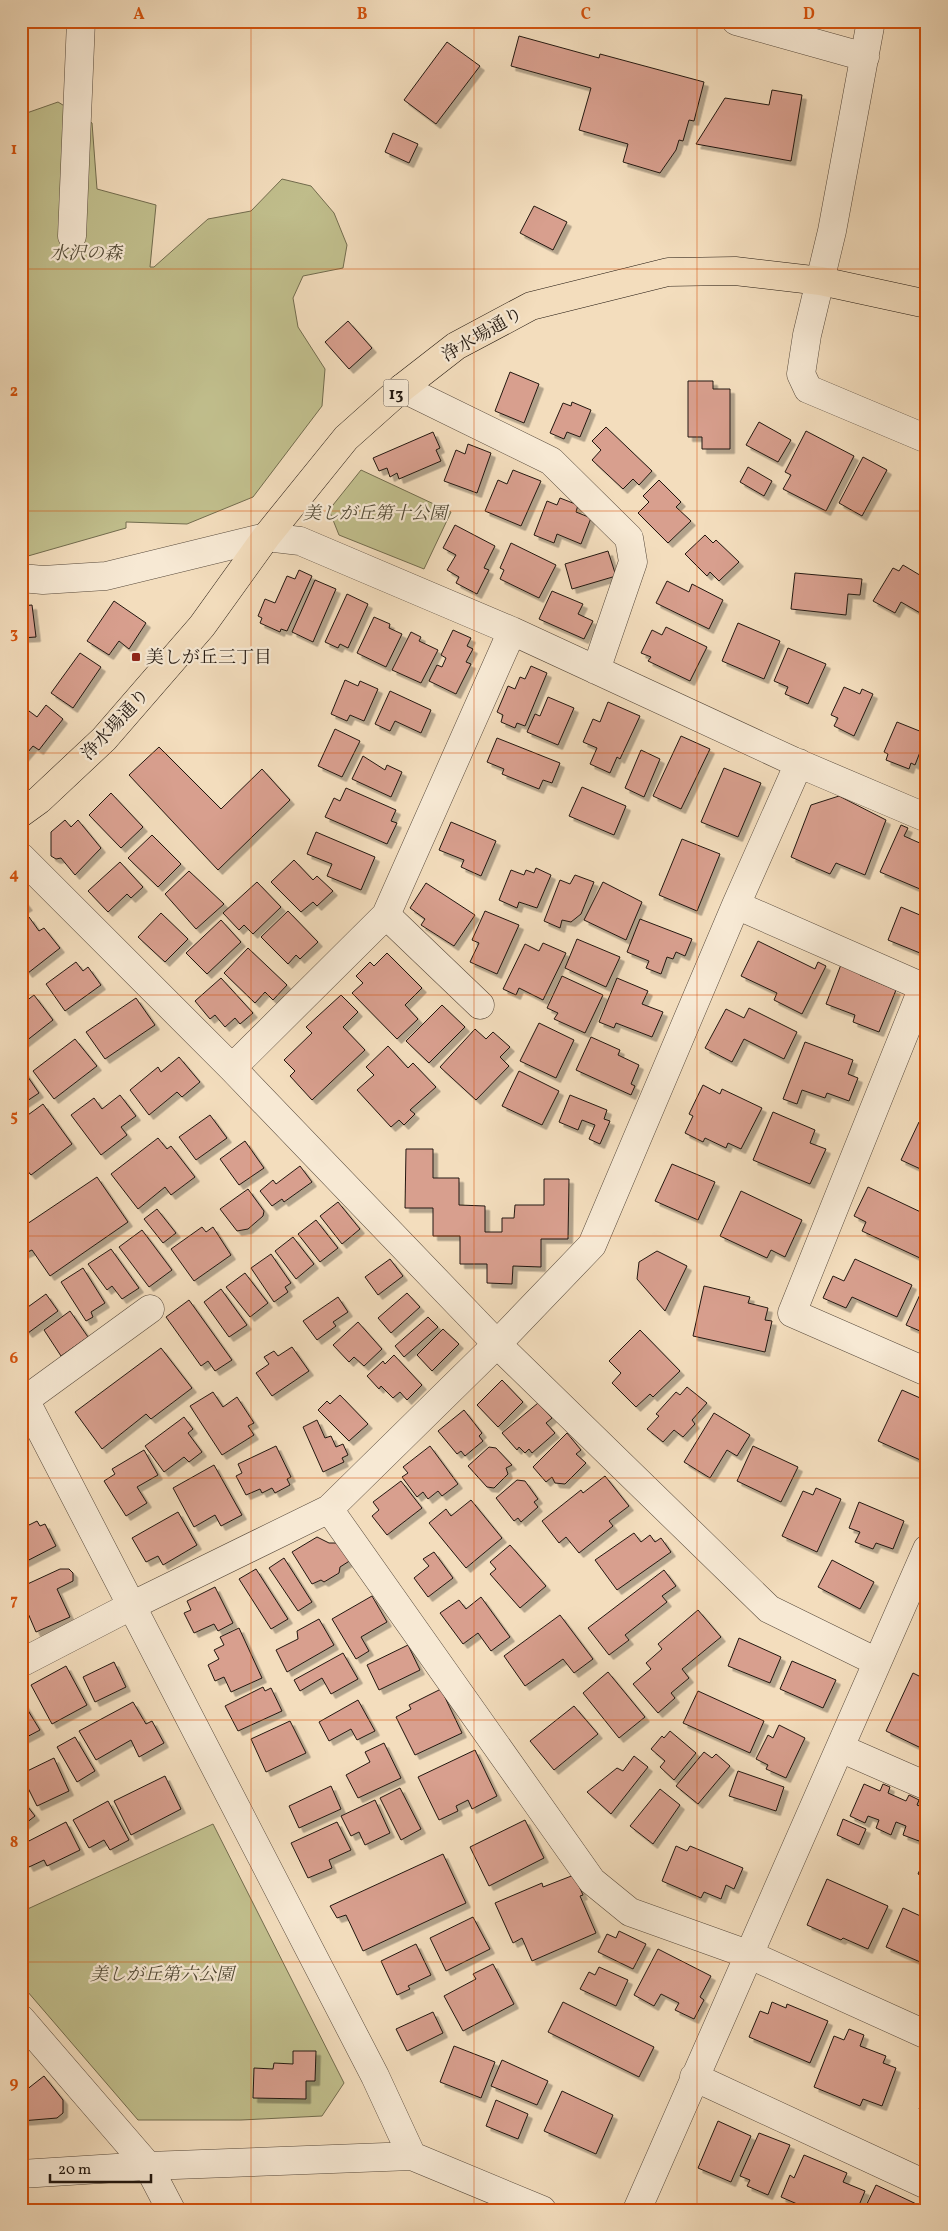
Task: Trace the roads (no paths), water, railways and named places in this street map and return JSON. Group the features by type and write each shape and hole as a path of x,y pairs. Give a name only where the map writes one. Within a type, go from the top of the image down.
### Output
{"main road":[{"name":"浄水場通り","path":"21,813 39,800 104,739 202,626 266,537 346,438 402,388 456,346 530,306 668,272 735,271 821,281 927,304"}],"street":[{"path":"72,236 81,21"},
{"path":"736,21 865,57"},
{"path":"871,21 821,281 807,335 801,374 808,389 927,439"},
{"path":"402,388 551,460 628,538 633,562 596,670"},
{"path":"21,578 43,580 106,576 266,537 300,540 512,631 799,763 927,818"},
{"path":"232,1068 386,915 512,631"},
{"path":"21,1663 131,1606 330,1509 497,1344 592,1245 736,905 799,763"},
{"path":"21,857 232,1068 497,1344 769,1609 877,1662"},
{"path":"736,905 923,987 792,1313 927,1372"},
{"path":"386,915 480,1005"},
{"path":"150,1310 23,1396 374,2076 412,2156"},
{"path":"330,1509 592,1881 630,1912 750,1955 927,2035"},
{"path":"637,2210 927,1549"},
{"path":"840,1748 927,1786"},
{"path":"21,2019 148,2166 171,2210"},
{"path":"694,2077 927,2185"},
{"path":"21,2174 148,2166 412,2156 542,2210"}],"place":[{"name":"美しが丘三丁目","path":"136,657"}],"park label":[{"name":"水沢の森","path":"86,253"},
{"name":"美しが丘第十公園","path":"375,513"},
{"name":"美しが丘第六公園","path":"162,1974"}]}
